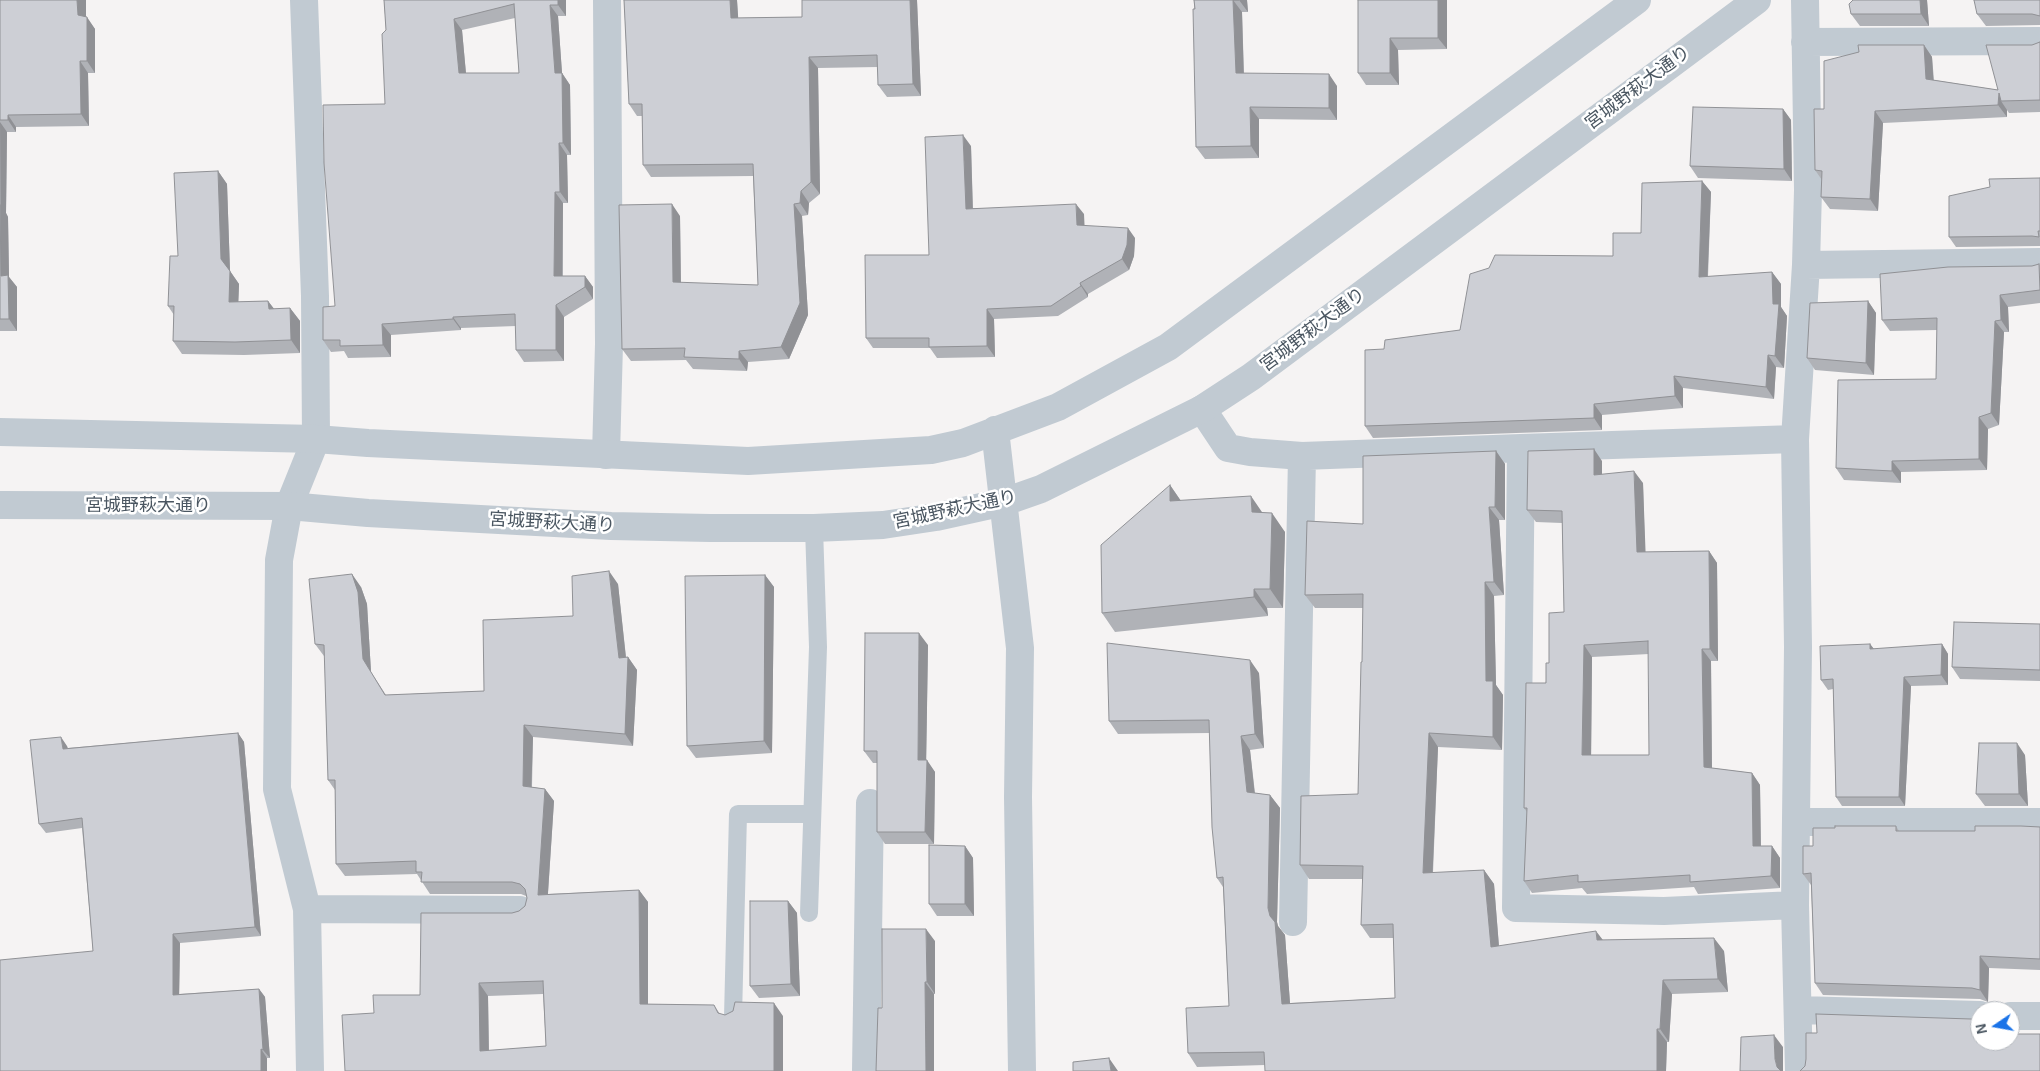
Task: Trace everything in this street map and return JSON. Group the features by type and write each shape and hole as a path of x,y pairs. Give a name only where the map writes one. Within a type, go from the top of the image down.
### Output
{"street":[{"path":"304,0 315,296 316,439 289,506 279,560 277,789 307,909 310,1071"},
{"path":"606,455 610,344 607,0"},
{"path":"0,432 316,439 748,461 931,450 964,443 1058,407 1168,347 1637,0"},
{"name":"宮城野萩大通り","path":"0,505 289,506 368,513 611,526 814,528 883,525 936,517 1004,502 1041,489 1202,409 1251,377 1757,0"},
{"path":"1799,1071 1795,905 1798,647 1795,439 1806,265 1808,190 1805,0"},
{"path":"1805,42 2040,41"},
{"path":"1806,265 2040,262"},
{"path":"1202,409 1228,448 1250,452 1302,456 1795,439"},
{"path":"995,430 1020,648 1018,797 1022,1071"},
{"path":"1521,448 1516,908 1664,910 1795,905"},
{"path":"1292,922 1302,456"},
{"path":"866,1071 870,803"},
{"path":"1797,822 2040,822"},
{"path":"307,909 520,910"},
{"path":"1799,1010 1970,1015"},
{"path":"2020,1016 2040,1016"}],"lane":[{"path":"809,913 818,648 814,528"},
{"path":"732,1017 738,814 811,814"}],"building":[{"path":"0,0 77,0 78,15 87,17 87,61 80,61 81,114 8,115 8,120 0,120"},
{"path":"384,0 558,0 558,5 550,5 555,73 562,73 563,143 559,143 560,192 555,192 554,276 585,276 585,287 556,305 556,350 516,350 515,314 453,317 453,319 382,324 383,345 340,346 340,340 323,340 323,307 335,306 324,163 323,105 385,104 382,34 386,30","holes":["514,4 519,73 459,73 454,19"]},
{"path":"624,0 730,0 731,18 802,17 802,0 910,0 913,84 878,85 877,55 809,57 811,182 801,191 800,203 794,204 800,303 781,347 739,351 739,359 684,357 685,348 622,349 619,205 672,204 673,282 758,285 753,164 643,165 642,104 629,104"},
{"path":"1194,0 1233,0 1236,73 1329,74 1329,108 1250,107 1251,146 1196,147"},
{"path":"1358,0 1438,0 1438,38 1390,38 1390,73 1358,73"},
{"path":"1853,0 1920,0 1921,14 1851,14 1849,4"},
{"path":"1974,0 2040,0 2040,16 2032,14 1977,14"},
{"path":"2040,42 2040,100 2001,101 1999,93 1998,105 1875,111 1870,199 1821,197 1822,171 1815,170 1814,109 1824,109 1824,61 1859,52 1858,45 1924,45 1926,79 1998,90 1986,45 2032,45"},
{"path":"1693,107 1783,109 1784,169 1690,166"},
{"path":"963,135 966,209 1076,204 1077,225 1128,228 1127,245 1122,259 1080,283 1081,286 1051,306 987,309 987,346 929,347 929,338 866,338 865,255 929,255 925,137"},
{"path":"218,171 221,259 230,271 229,302 268,301 269,309 290,308 291,340 235,342 173,341 174,306 168,306 170,256 178,256 174,173"},
{"path":"2040,178 2039,237 1949,237 1949,196 1990,187 1989,179"},
{"path":"1702,181 1699,277 1772,272 1773,304 1779,304 1775,356 1768,355 1766,387 1674,376 1675,396 1594,404 1594,418 1365,426 1365,350 1384,349 1385,340 1460,330 1470,274 1489,268 1495,255 1613,256 1613,233 1641,233 1642,183"},
{"path":"0,205 1,276 8,275 9,319 0,319"},
{"path":"2039,264 2040,290 2000,295 2001,320 1995,321 1991,413 1979,417 1979,459 1892,461 1892,471 1836,468 1838,380 1936,379 1937,318 1882,320 1880,274 1948,267 2032,266"},
{"path":"1868,301 1866,363 1807,358 1810,303"},
{"path":"1594,449 1594,475 1634,471 1637,552 1709,551 1710,649 1702,649 1704,767 1752,773 1753,846 1772,846 1771,876 1690,882 1690,875 1578,882 1578,875 1524,881 1527,808 1524,808 1526,683 1546,683 1546,663 1549,663 1549,613 1564,612 1562,511 1527,510 1528,451","holes":["1648,641 1649,755 1582,755 1584,645"]},
{"path":"1496,451 1495,507 1489,507 1494,582 1485,582 1486,681 1493,681 1493,737 1429,733 1423,873 1484,870 1491,947 1596,931 1597,940 1714,938 1718,979 1663,980 1660,1029 1657,1029 1657,1071 1265,1071 1264,1052 1188,1053 1186,1008 1229,1006 1223,877 1217,878 1212,827 1209,720 1109,721 1107,643 1250,660 1255,734 1241,736 1247,792 1270,795 1268,908 1270,916 1275,922 1282,1004 1395,998 1393,924 1361,925 1363,866 1300,865 1301,796 1358,794 1362,662 1363,594 1305,595 1307,521 1363,524 1363,456"},
{"path":"1170,485 1170,501 1251,496 1252,512 1272,513 1270,589 1254,589 1254,597 1102,613 1101,545"},
{"path":"609,571 619,658 628,657 625,734 524,725 523,786 545,789 538,895 639,890 640,1004 714,1005 718,1013 725,1015 733,1011 735,1002 774,1003 774,1071 345,1071 342,1015 374,1013 373,995 420,995 421,913 512,913 519,911 525,906 527,898 525,889 520,884 512,882 421,882 422,872 416,872 416,861 336,864 335,780 328,780 324,645 315,644 309,579 352,574 358,592 363,659 385,695 484,691 483,620 573,616 572,576","holes":["543,981 546,1046 480,1051 479,983"]},
{"path":"765,575 764,741 687,746 685,576"},
{"path":"1954,622 2040,624 2040,670 1952,667"},
{"path":"865,633 919,633 918,760 927,760 925,832 877,832 877,751 864,751"},
{"path":"1870,644 1870,649 1942,644 1941,675 1904,677 1899,797 1836,797 1833,679 1821,680 1820,646"},
{"path":"238,733 255,927 173,934 173,995 259,989 263,1050 261,1049 261,1071 0,1071 0,960 93,951 82,818 39,824 30,740 61,737 63,749"},
{"path":"1979,743 2017,743 2019,794 1976,794"},
{"path":"1835,826 1896,826 1896,831 1975,831 1975,826 2040,827 2040,959 1980,956 1980,990 1972,988 1815,983 1811,873 1803,874 1803,846 1813,846 1813,828 1835,828"},
{"path":"929,845 965,846 965,904 929,904"},
{"path":"750,901 788,901 791,984 750,986"},
{"path":"882,929 926,929 926,1071 876,1071 878,1008 882,1008"},
{"path":"1816,1014 1970,1019 1970,1051 2020,1051 2020,1034 2040,1034 2040,1071 1800,1071 1805,1066 1806,1033 1817,1033"},
{"path":"1774,1035 1775,1059 1777,1067 1781,1071 1740,1071 1741,1037"},
{"path":"1109,1058 1111,1071 1073,1071 1073,1062"}]}
